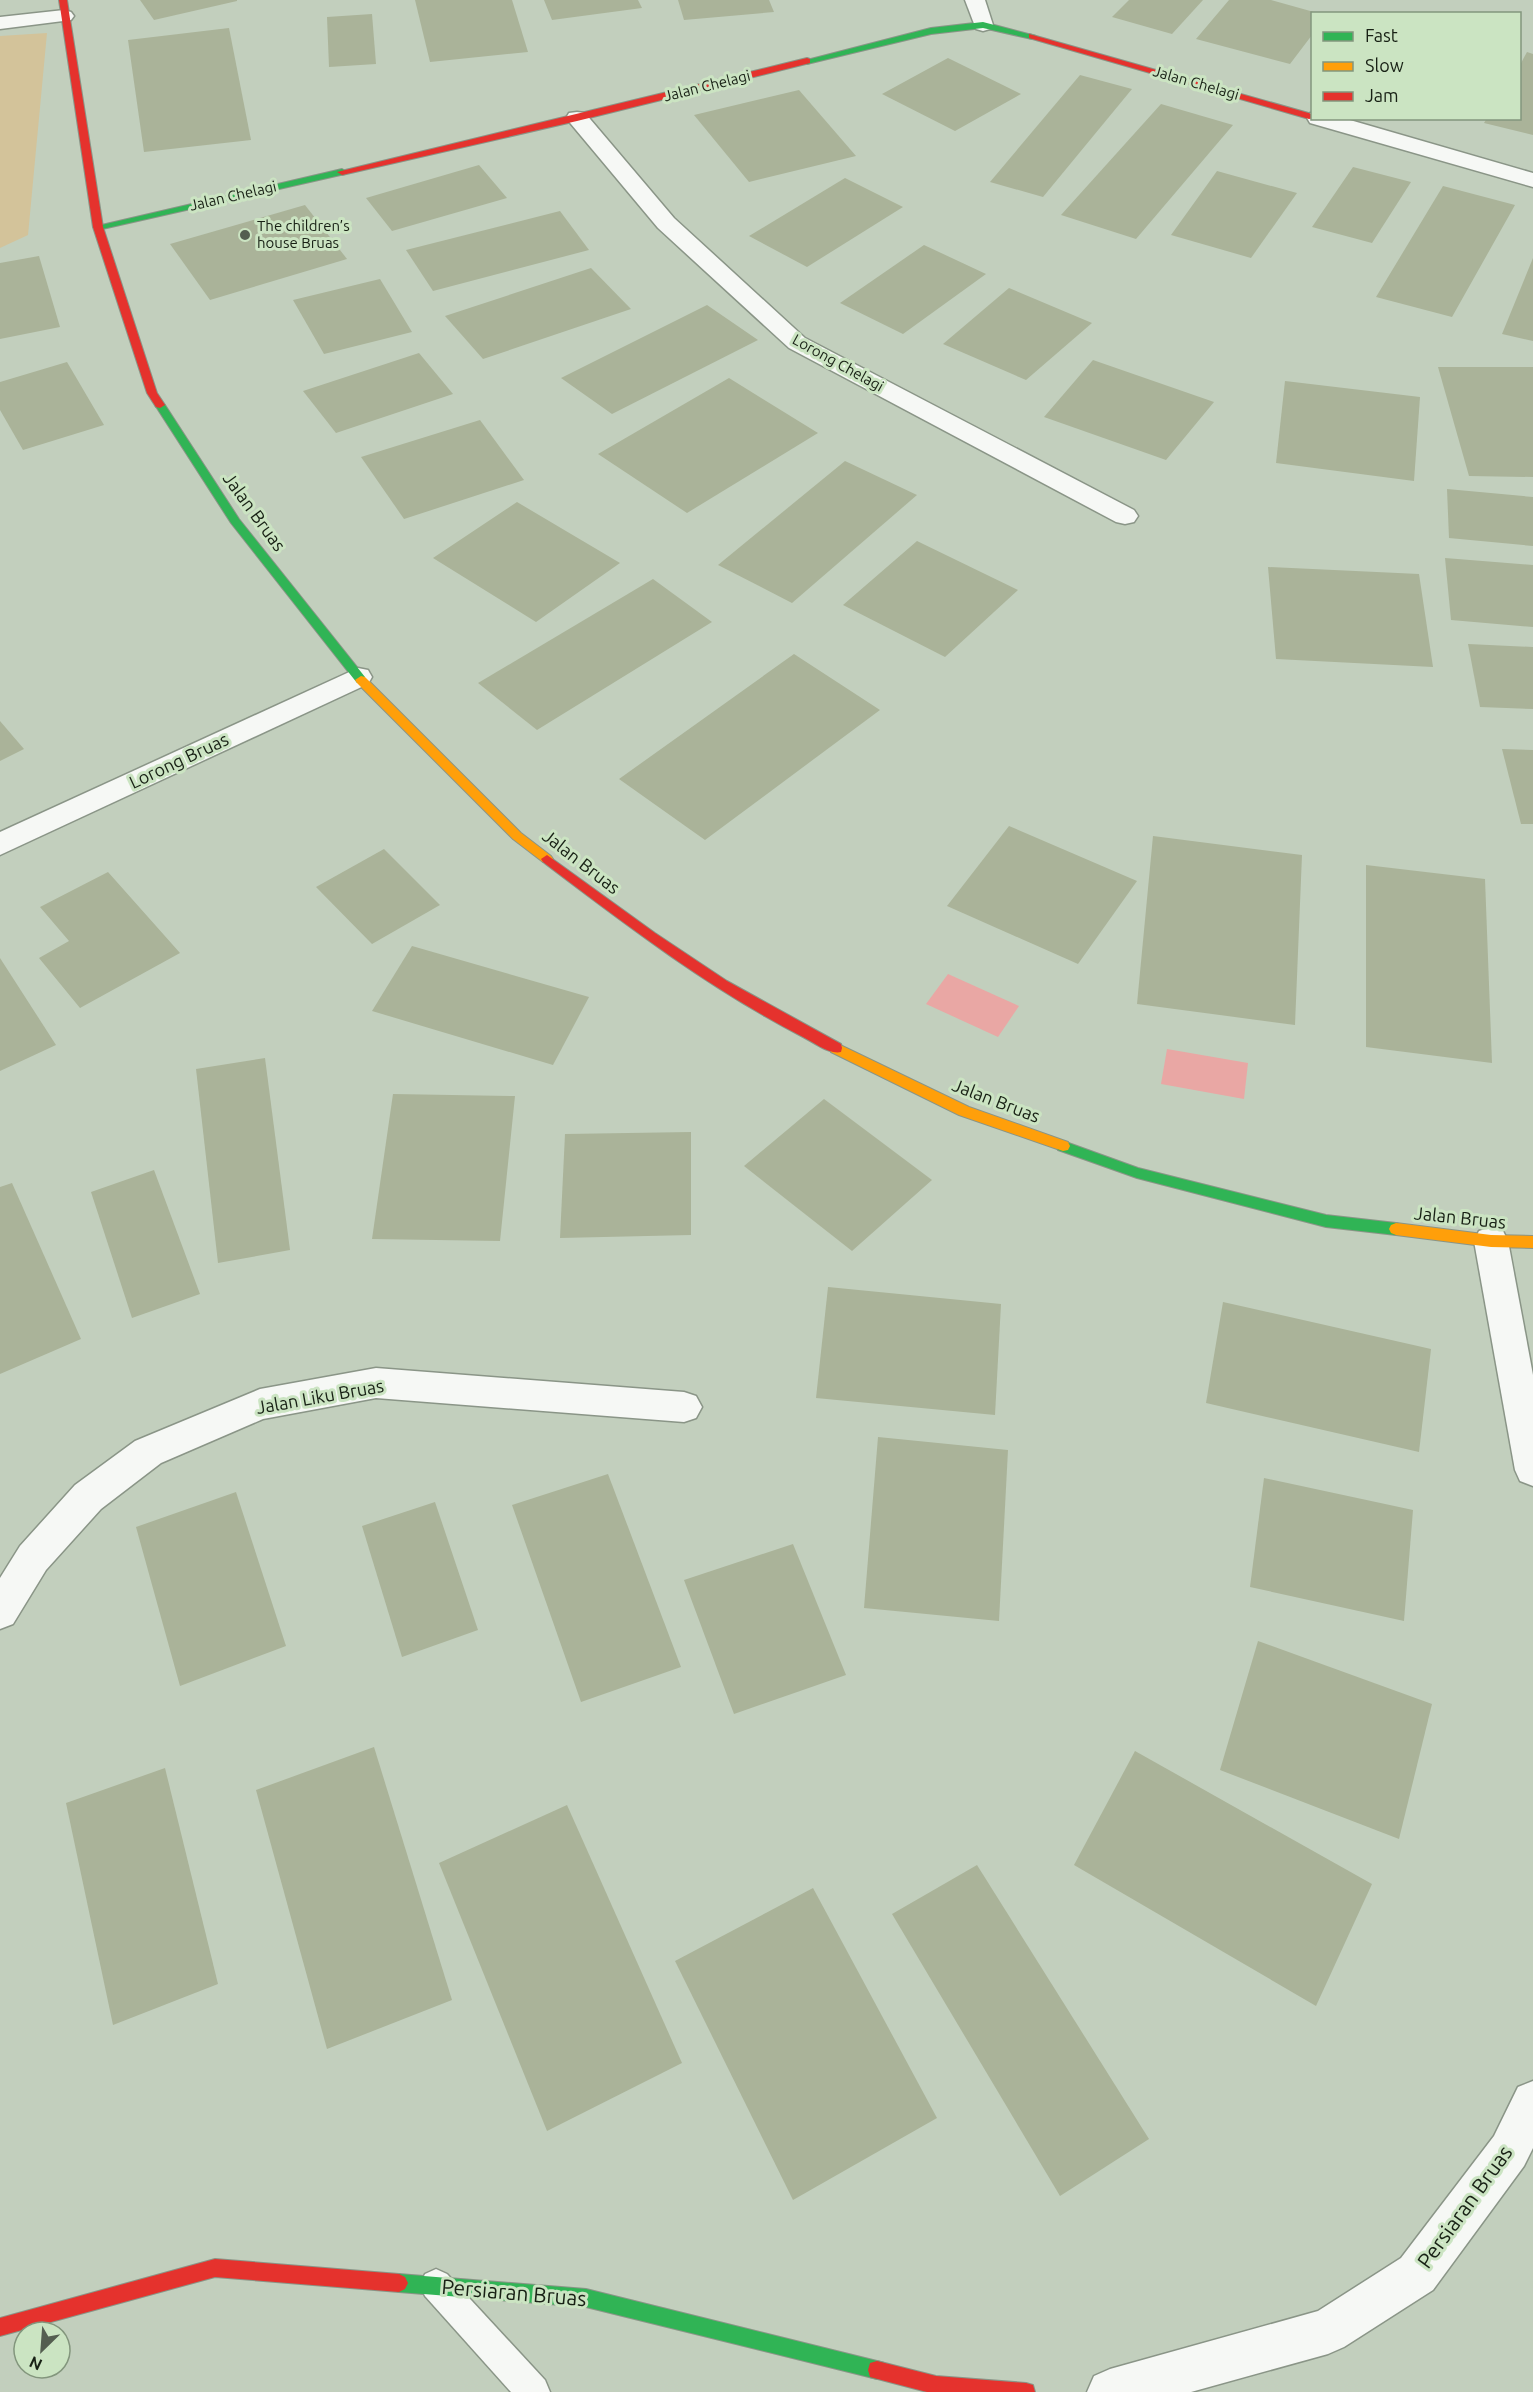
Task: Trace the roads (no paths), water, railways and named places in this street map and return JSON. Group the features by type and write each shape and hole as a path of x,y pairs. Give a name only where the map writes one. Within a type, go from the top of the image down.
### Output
{"street":[{"path":"975,0 983,25"},
{"path":"0,23 63,8"},
{"name":"Jalan Bruas","path":"63,8 98,227 153,393 235,521 358,677 517,836 648,936 799,1030 964,1110 1137,1173 1326,1221 1491,1241 1533,1242"},
{"name":"Jalan Chelagi","path":"98,227 577,118 931,32 983,25 1029,35 1311,117"},
{"name":"Lorong Chelagi","path":"577,118 666,223 797,344 1125,516"},
{"path":"1325,120 1533,180"},
{"name":"Lorong Bruas","path":"0,844 358,677"},
{"path":"1491,1241 1533,1470"},
{"name":"Jalan Liku Bruas","path":"0,1612 33,1558 88,1497 148,1452 260,1404 376,1383 684,1407"},
{"name":"Persiaran Bruas","path":"1110,2392 1328,2331 1417,2274 1509,2151 1533,2102"},
{"name":"Persiaran Bruas","path":"0,2327 215,2268 586,2298 936,2385 1026,2392"}],"lane":[{"path":"436,2285 533,2392"}],"place":[{"name":"The children’s house Bruas","path":"245,235"}]}
